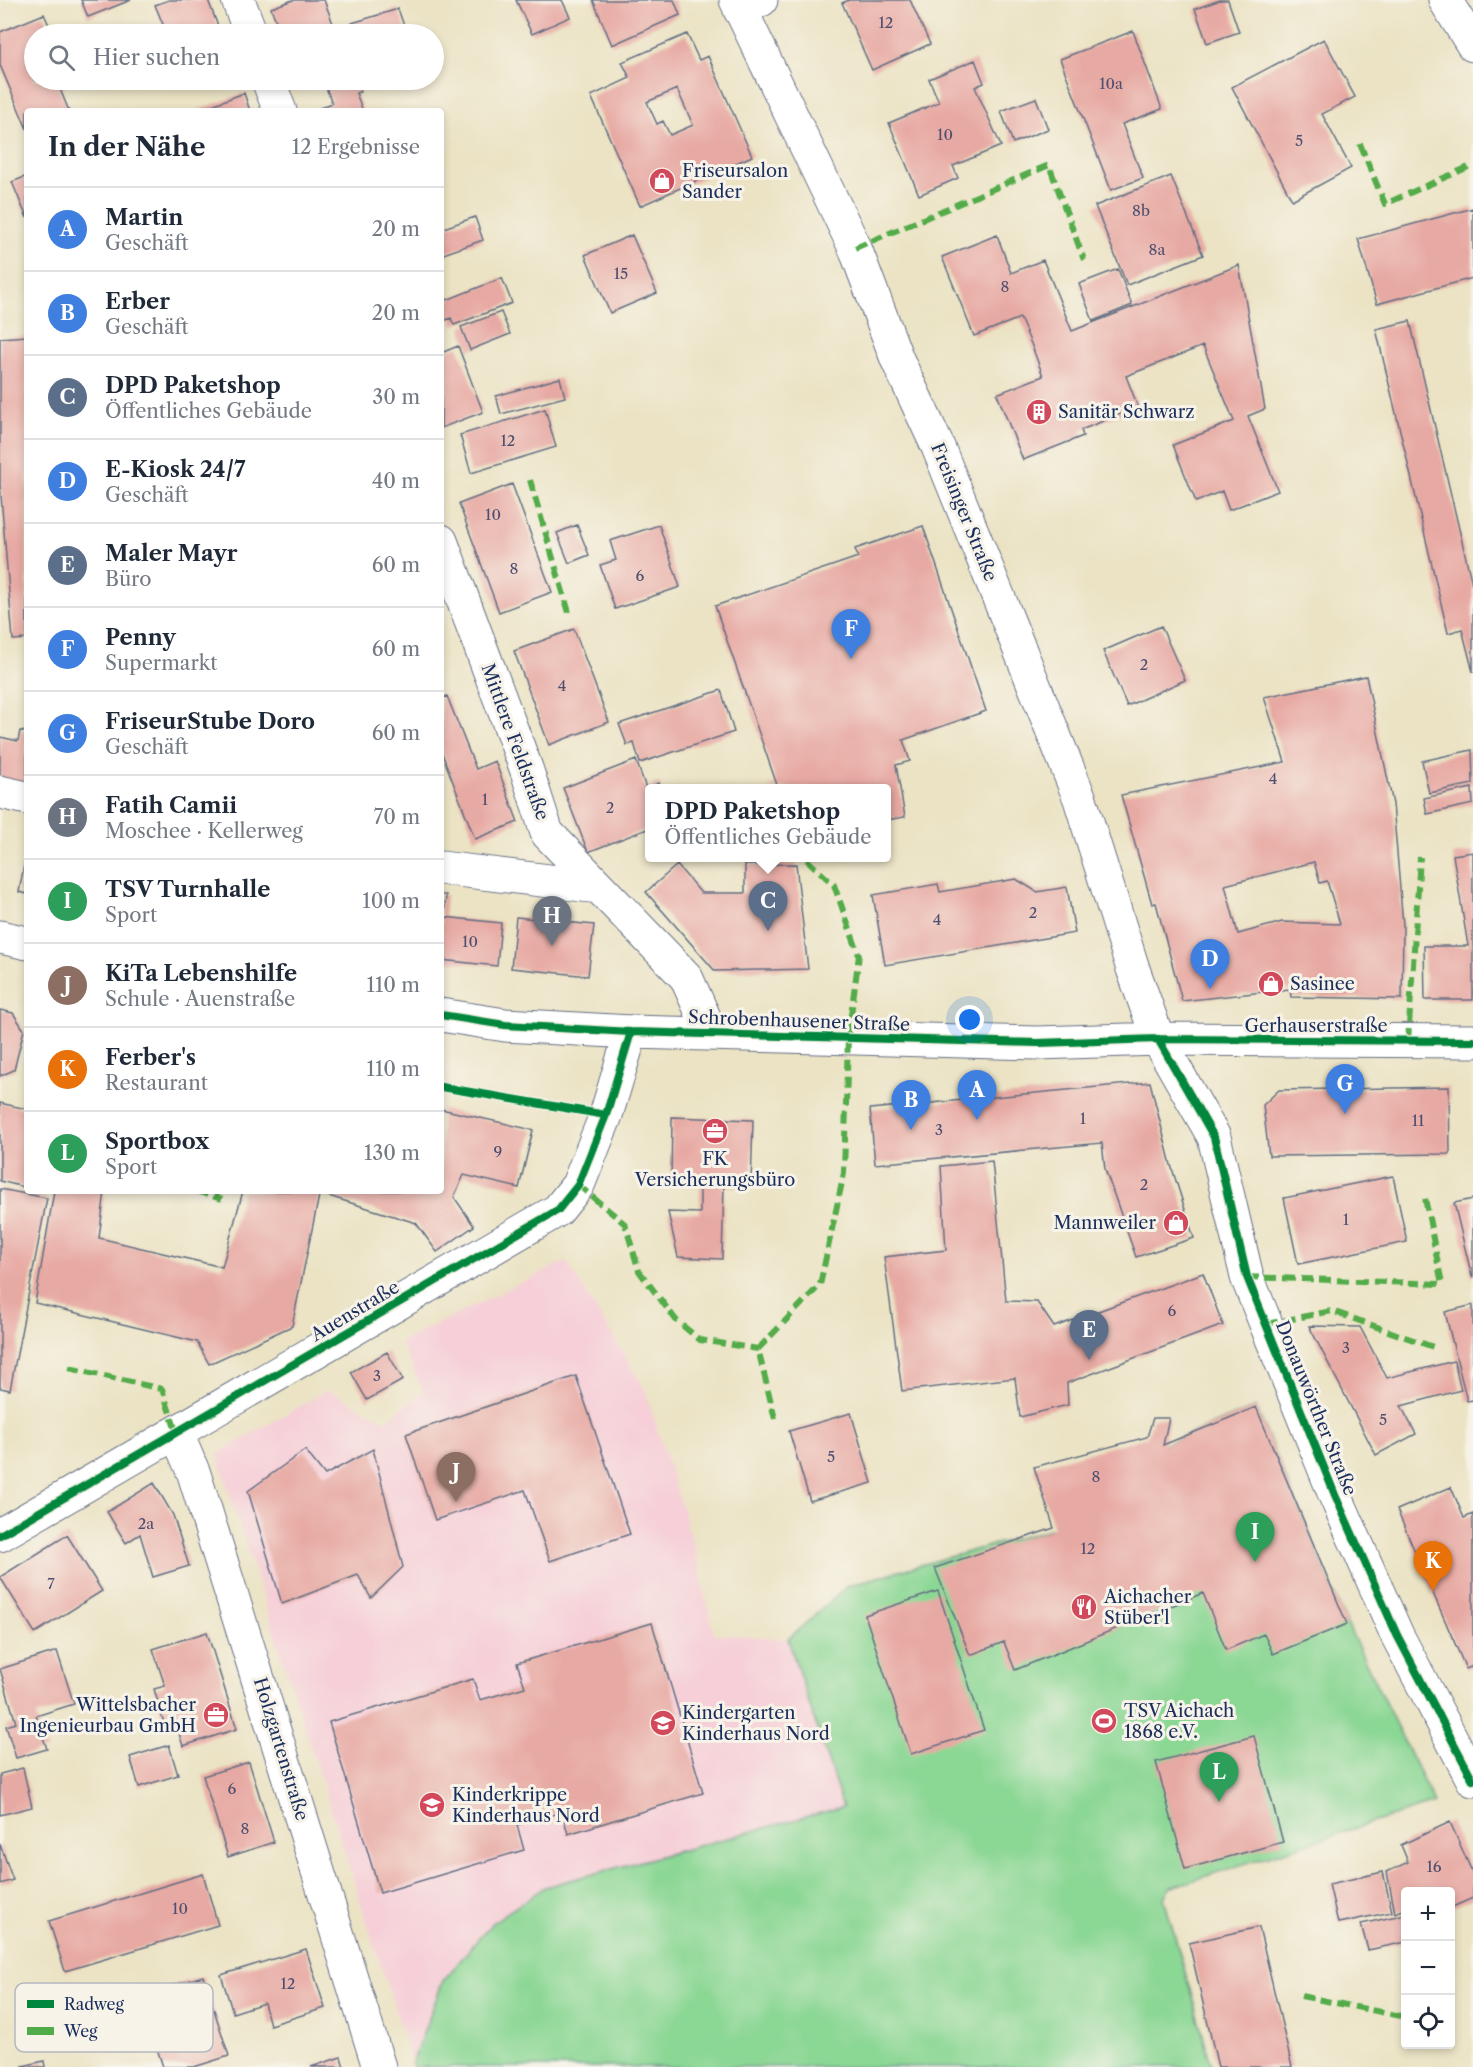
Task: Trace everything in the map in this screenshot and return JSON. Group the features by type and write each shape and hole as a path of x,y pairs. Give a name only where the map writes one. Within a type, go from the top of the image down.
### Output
{"main road":[{"path":"238,0 247,24"},
{"path":"1445,0 1473,45"},
{"name":"Freisinger Straße","path":"746,3 855,248 897,359 938,447 1066,762 1158,1039"},
{"path":"272,90 279,108"},
{"name":"Mittlere Feldstraße","path":"444,549 527,771 547,833 686,977 711,1033"},
{"path":"0,792 24,797"},
{"path":"444,868 599,887"},
{"path":"0,937 24,942"},
{"name":"Schrobenhausener Straße","path":"444,1016 505,1026 632,1032 1038,1043 1158,1039"},
{"name":"Auenstraße","path":"0,1535 177,1434 558,1210 578,1185 606,1115 632,1032"},
{"name":"Gerhauserstraße","path":"1158,1039 1473,1041"},
{"name":"Donauwörther Straße","path":"1158,1039 1214,1137 1247,1277 1335,1495 1397,1635 1473,1780"},
{"name":"Holzgartenstraße","path":"177,1434 198,1485 379,2067"}],"shaded area":[{"path":"566,1261 644,1387 695,1550 714,1634 788,1639 843,1807 545,1887 443,1981 412,2063 217,1454 328,1390 386,1421 423,1391 400,1342"}],"green space":[{"name":"TSV Aichach 1868 e.V.","path":"1256,1407 1347,1624 1434,1803 1169,1888 1164,1898 1212,2067 413,2067 412,2063 443,1981 492,1923 545,1887 843,1807 788,1639 849,1585 1054,1528 1163,1445"}],"building":[{"path":"81,0 131,0 88,17"},
{"path":"169,0 208,0 217,24 163,24 155,5"},
{"path":"293,0 324,0 333,24 277,24 271,8"},
{"path":"516,0 562,0 570,17 532,34"},
{"path":"593,0 674,0 680,15 612,45"},
{"path":"849,0 910,0 930,44 872,70 842,3"},
{"path":"1220,0 1228,0 1239,32 1207,43 1195,9"},
{"path":"398,9 403,24 352,24"},
{"path":"44,14 48,24 24,24 24,90 60,90 68,108 24,108 24,122 0,65 0,32"},
{"path":"1133,31 1162,109 1122,124 1143,178 1111,190 1060,59"},
{"path":"687,34 699,60 708,56 752,156 640,206 591,96 630,78 622,62","holes":["677,89 693,125 670,135 663,121 657,124 647,102"]},
{"path":"1324,39 1355,97 1322,114 1351,168 1292,200 1232,87"},
{"path":"975,60 984,83 975,87 1001,146 953,166 958,178 919,195 889,123 939,102 929,79"},
{"path":"327,90 360,90 356,93 362,108 320,108 332,103"},
{"path":"244,93 249,108 204,108"},
{"path":"1036,98 1048,129 1013,143 1001,111"},
{"path":"1171,176 1203,255 1127,285 1095,206"},
{"path":"24,177 24,211 12,182"},
{"path":"1473,208 1473,278 1377,304 1358,239"},
{"path":"475,217 483,240 444,254 444,228"},
{"path":"632,235 657,293 610,313 585,255"},
{"path":"997,235 1011,273 1043,260 1072,331 1239,265 1265,409 1248,416 1278,491 1229,510 1222,491 1196,502 1173,445 1234,421 1203,346 1126,376 1138,407 1081,430 1083,436 1023,460 997,394 1043,376 1032,346 1020,318 974,336 942,257"},
{"path":"1118,269 1132,305 1093,321 1079,284"},
{"path":"502,278 512,303 454,325 451,318 444,321 444,301"},
{"path":"501,312 510,334 470,350 461,327"},
{"path":"1410,321 1473,588 1473,672 1462,629 1448,633 1376,329"},
{"path":"24,336 24,639 13,640 0,484 0,338"},
{"path":"458,346 483,412 444,427 444,352"},
{"path":"560,378 565,397 501,414 496,396"},
{"path":"545,409 556,447 471,473 460,435"},
{"path":"512,484 552,592 499,612 459,504"},
{"path":"577,525 589,555 569,563 557,533"},
{"path":"659,525 680,587 615,609 600,565 616,560 610,541"},
{"path":"923,526 986,711 903,740 910,761 896,765 905,817 891,819 891,784 777,784 715,606 858,557 855,549"},
{"path":"1161,626 1185,680 1127,706 1103,651"},
{"path":"574,629 609,722 549,745 514,651"},
{"path":"1366,676 1393,804 1403,925 1402,999 1291,997 1290,989 1182,1001 1156,903 1152,904 1121,795 1285,762 1264,697","holes":["1314,862 1320,883 1327,881 1340,924 1282,922 1238,934 1225,885"]},
{"path":"721,690 734,732 640,763 634,743 627,745 619,724"},
{"path":"447,696 476,769 495,761 518,822 475,839 444,759 444,698"},
{"path":"20,731 24,732 24,785 0,779 0,737 18,741"},
{"path":"1472,750 1473,784 1429,793 1422,761"},
{"path":"636,760 645,785 645,830 588,852 563,788"},
{"path":"1472,788 1473,804 1427,814 1424,798"},
{"path":"1473,852 1473,1000 1425,1000 1424,946 1468,946 1453,855"},
{"path":"796,864 808,969 715,971 646,892 677,865 701,893 745,893 745,865"},
{"path":"24,866 24,893 19,892"},
{"path":"1016,879 1037,892 1067,887 1075,933 885,965 873,895 938,884 940,892"},
{"path":"444,917 501,923 497,966 444,960"},
{"path":"516,917 594,925 588,976 511,968"},
{"path":"0,1010 13,1013 24,1030 14,1070 0,1076"},
{"path":"1150,1082 1171,1165 1194,1238 1136,1257 1105,1169 1102,1143 875,1164 870,1109"},
{"path":"1449,1087 1450,1154 1269,1156 1263,1105 1279,1090"},
{"path":"0,1103 24,1108 24,1187 0,1181"},
{"path":"444,1110 533,1130 519,1188 464,1175 454,1197 474,1226 437,1252 416,1223 322,1194 444,1194"},
{"path":"672,1117 753,1120 751,1187 724,1186 722,1259 678,1257 668,1212 700,1213 700,1183 671,1182"},
{"path":"992,1161 1006,1301 1037,1302 1054,1327 1203,1273 1223,1325 1067,1383 1068,1405 1020,1417 1015,1378 902,1391 884,1257 946,1250 941,1166"},
{"path":"1393,1176 1407,1242 1298,1264 1284,1198"},
{"path":"0,1189 47,1198 10,1390 0,1388"},
{"path":"53,1194 105,1194 99,1238 222,1267 242,1194 319,1194 292,1326 209,1364 197,1342 35,1303"},
{"path":"1473,1199 1473,1277 1472,1277 1454,1203"},
{"path":"1473,1305 1473,1400 1467,1401 1445,1312"},
{"path":"1309,1326 1360,1327 1387,1378 1454,1361 1461,1390 1401,1406 1416,1434 1376,1455"},
{"path":"387,1352 403,1380 367,1400 351,1372"},
{"path":"576,1376 630,1534 550,1561 525,1490 435,1520 406,1434"},
{"path":"1256,1407 1347,1624 1273,1654 1264,1634 1226,1650 1203,1593 1015,1670 1004,1642 970,1655 935,1568 1054,1528 1034,1467 1147,1437 1153,1418 1169,1418 1163,1445"},
{"path":"851,1413 872,1483 810,1501 789,1431"},
{"path":"373,1449 403,1567 371,1598 358,1575 282,1604 248,1491 305,1450 325,1475"},
{"path":"154,1483 173,1515 189,1566 153,1577 140,1534 126,1543 107,1512"},
{"path":"1451,1487 1464,1518 1473,1514 1473,1666 1466,1669 1397,1510"},
{"path":"67,1535 102,1591 35,1633 0,1577"},
{"path":"938,1591 984,1730 911,1754 865,1615"},
{"path":"652,1623 703,1793 568,1834 562,1812 517,1825 524,1850 380,1893 329,1722 473,1679 480,1700 525,1687 517,1663"},
{"path":"207,1632 237,1729 183,1746 175,1720 164,1723 154,1689 165,1686 153,1649"},
{"path":"57,1651 74,1704 36,1716 47,1749 16,1758 6,1726 16,1723 0,1669"},
{"path":"1254,1736 1283,1842 1185,1869 1156,1762"},
{"path":"169,1745 178,1775 139,1787 130,1757"},
{"path":"249,1762 274,1842 228,1857 203,1776"},
{"path":"23,1768 32,1807 0,1815 0,1774"},
{"path":"1450,1822 1473,1874 1473,1898 1455,1906 1455,1887 1401,1887 1401,1911 1395,1913 1387,1872 1408,1862 1401,1845"},
{"path":"0,1844 13,1880 0,1884"},
{"path":"1383,1872 1392,1912 1338,1923 1329,1884"},
{"path":"203,1874 218,1925 65,1971 49,1921"},
{"path":"1401,1915 1401,1943 1368,1950 1361,1924"},
{"path":"1259,1927 1292,2067 1218,2067 1189,1943"},
{"path":"306,1949 325,2008 270,2025 264,2003 233,2013 221,1975"},
{"path":"203,1976 205,1983 181,1983"},
{"path":"213,2007 229,2056 194,2067 163,2067 158,2052 213,2052"},
{"path":"341,2057 344,2067 311,2067"},
{"path":"44,2061 45,2067 23,2066"}],"marked path":[{"path":"1360,144 1385,204 1473,165"},
{"path":"855,248 1049,165 1084,260"},
{"path":"530,480 570,616"},
{"path":"1408,1041 1420,857"},
{"path":"775,1419 758,1349 820,1285 844,1173 848,1037 859,955 834,885 809,862"},
{"path":"578,1185 625,1224 639,1271 676,1320 700,1340 758,1349"},
{"path":"1247,1277 1442,1284 1424,1193"},
{"path":"206,1194 222,1199"},
{"path":"1266,1324 1332,1311 1436,1348"},
{"path":"69,1368 162,1389 177,1434"},
{"path":"1301,1996 1401,2016"}],"cycle path":[{"path":"444,1015 505,1025 631,1032 1038,1043 1158,1039 1473,1041"},
{"path":"0,1535 558,1210 578,1185 606,1115 631,1032"},
{"path":"1158,1039 1214,1137 1247,1277 1335,1495 1397,1635 1473,1780"},
{"path":"444,1088 606,1115"}],"place":[{"name":"Friseursalon Sander","path":"662,181"},
{"name":"Sanitär Schwarz","path":"1039,412"},
{"name":"Penny","path":"851,659"},
{"name":"DPD Paketshop","path":"768,931"},
{"name":"Fatih Camii","path":"552,946"},
{"name":"Sasinee","path":"1271,984"},
{"name":"E-Kiosk 24/7","path":"1210,989"},
{"name":"FriseurStube Doro","path":"1345,1114"},
{"name":"Martin","path":"977,1120"},
{"name":"Erber","path":"911,1130"},
{"name":"FK Versicherungsbüro","path":"715,1131"},
{"name":"Mannweiler","path":"1176,1223"},
{"name":"Maler Mayr","path":"1089,1360"},
{"name":"KiTa Lebenshilfe","path":"456,1502"},
{"name":"TSV Turnhalle","path":"1255,1562"},
{"name":"Ferber's","path":"1433,1591"},
{"name":"Aichacher Stüber'l","path":"1084,1607"},
{"name":"Wittelsbacher Ingenieurbau GmbH","path":"216,1715"},
{"name":"TSV Aichach 1868 e.V.","path":"1104,1721"},
{"name":"Kindergarten Kinderhaus Nord","path":"663,1723"},
{"name":"Sportbox","path":"1219,1802"},
{"name":"Kinderkrippe Kinderhaus Nord","path":"432,1805"}]}
